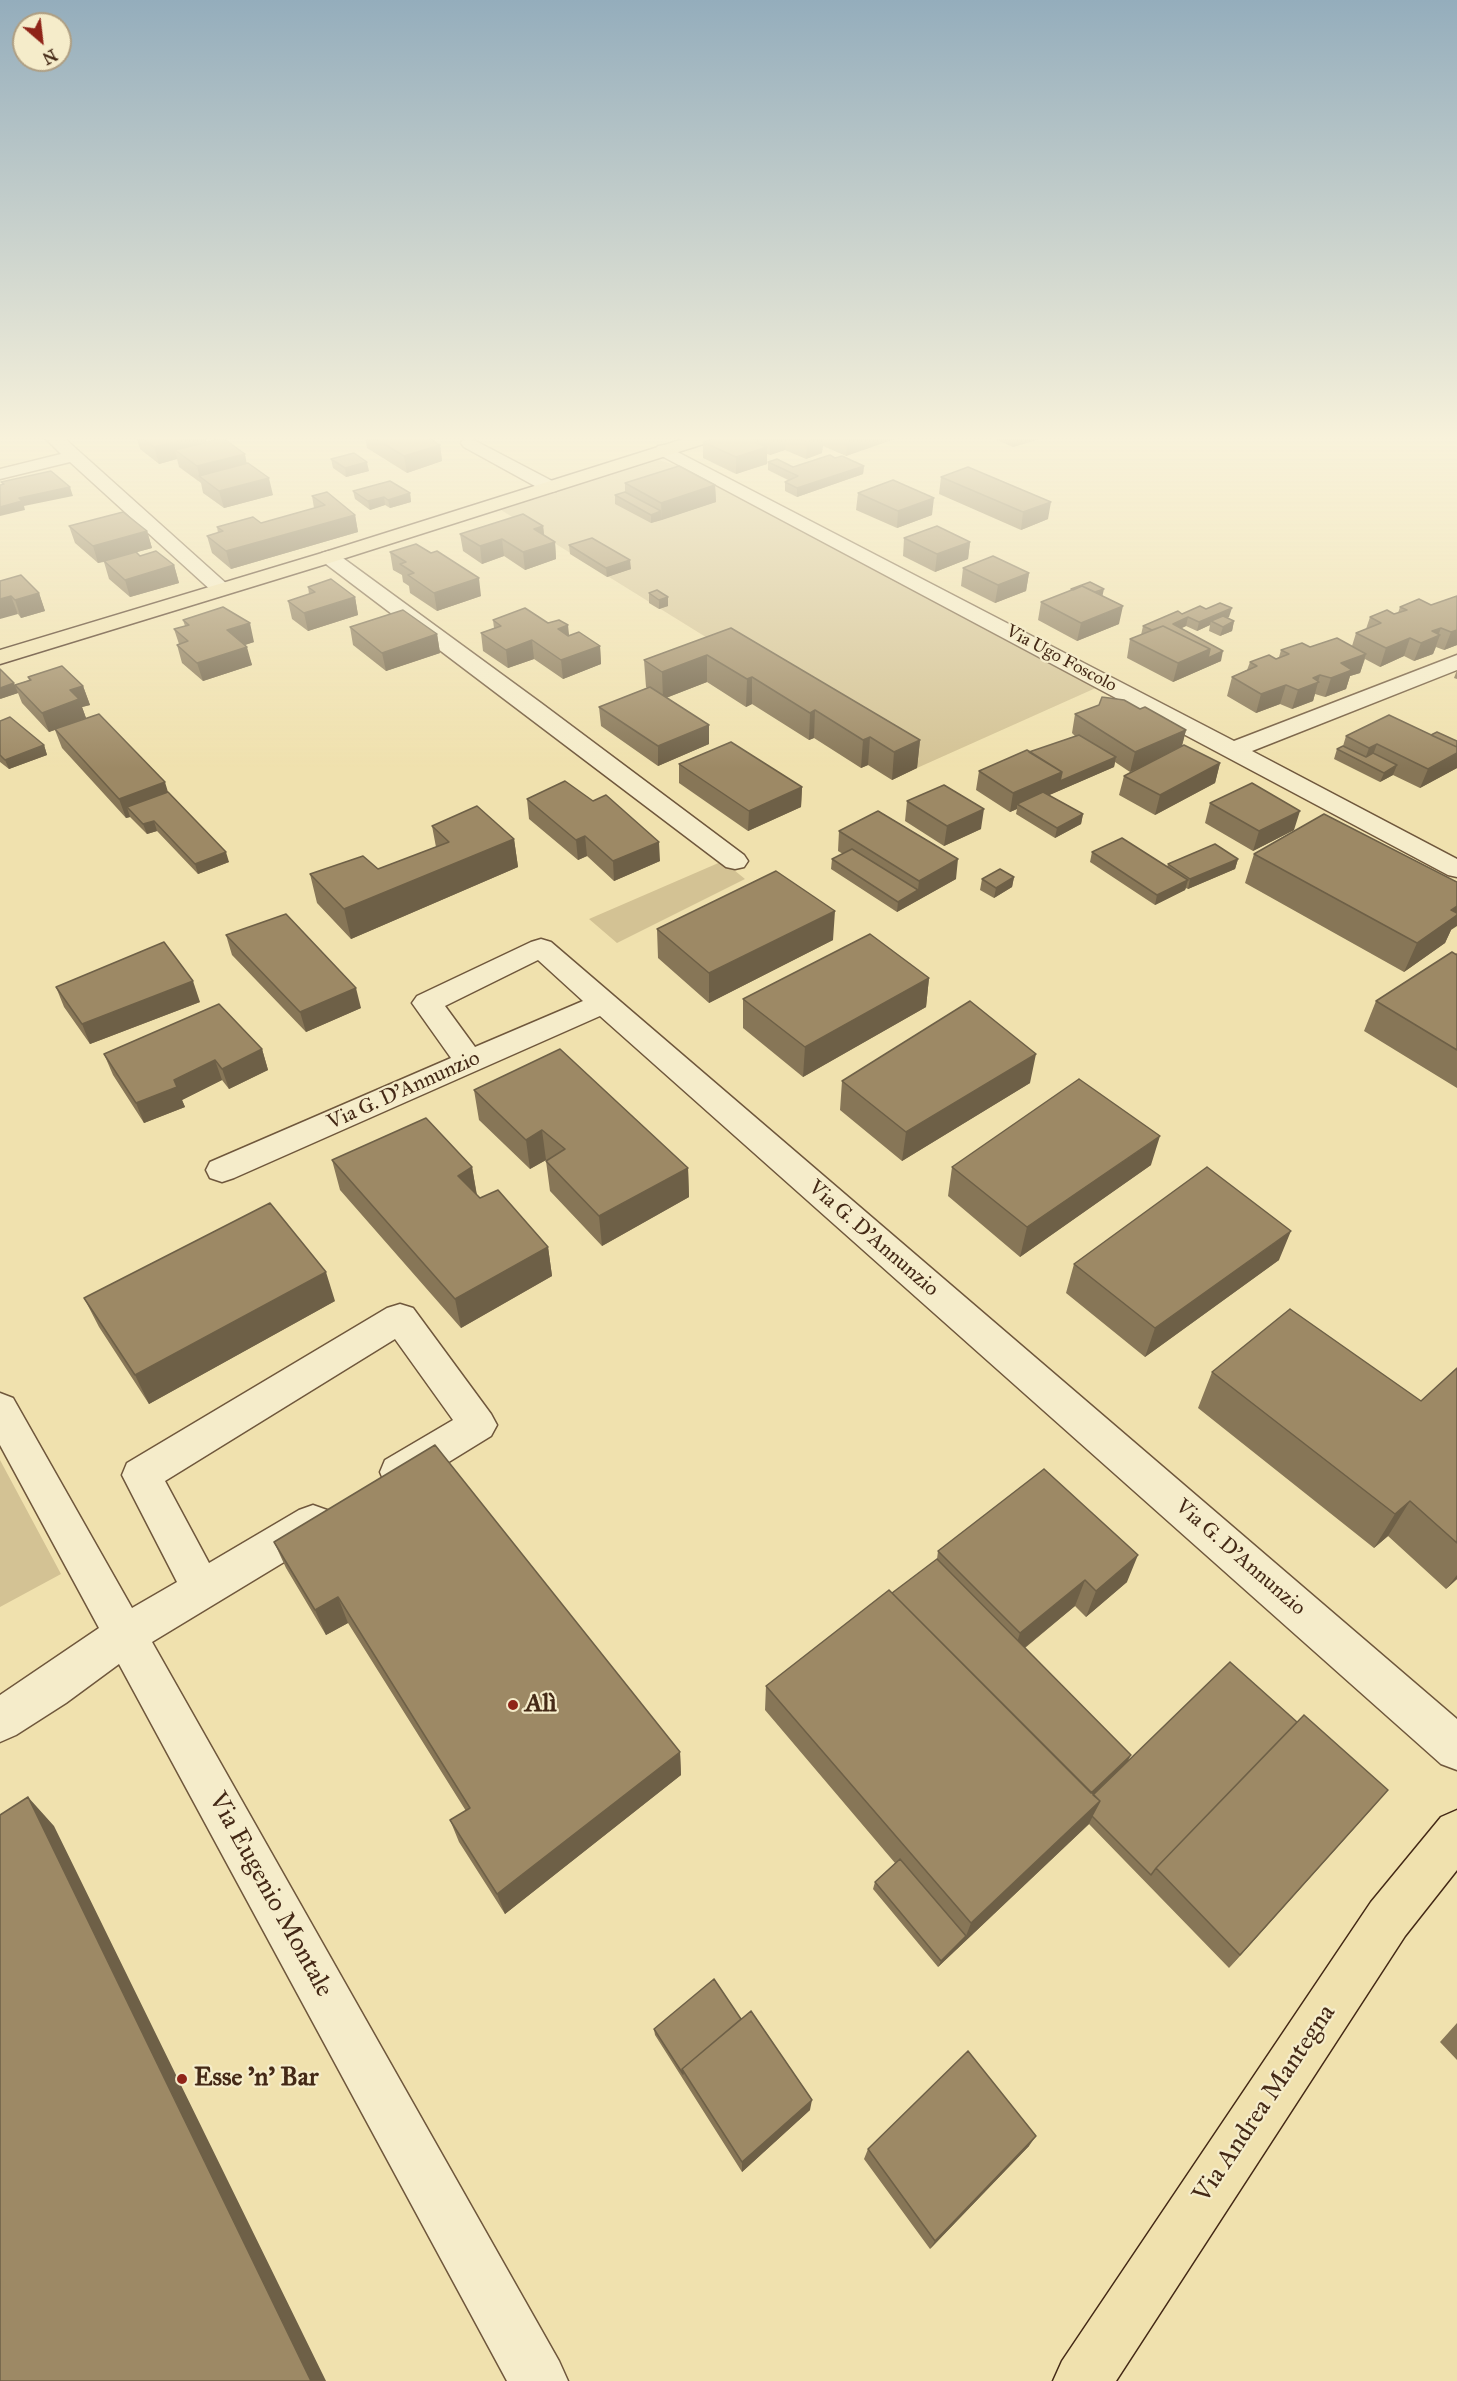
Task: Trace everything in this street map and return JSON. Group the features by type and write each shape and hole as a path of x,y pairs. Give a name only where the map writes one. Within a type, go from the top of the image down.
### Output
{"main road":[{"path":"0,657 360,547"},
{"name":"Via Andrea Mantegna","path":"1082,2381 1388,1919 1457,1833"}],"street":[{"path":"174,547 221,590"},
{"name":"Via Ugo Foscolo","path":"848,547 1457,869"},
{"path":"329,557 735,861"},
{"path":"1233,750 1457,662"},
{"path":"470,1062 427,1003 540,948 603,1003"},
{"name":"Via G. D'Annunzio","path":"222,1170 603,1003 1457,1748"},
{"path":"0,1720 51,1688 126,1634 202,1589 478,1425 399,1318 141,1475 202,1589"},
{"name":"Via Eugenio Montale","path":"0,1409 539,2381"}],"shaded area":[{"path":"561,547 835,547 1098,687 917,768"},
{"path":"723,861 745,879 617,943 589,919"},
{"path":"0,1460 61,1574 0,1607"}],"building":[{"path":"221,547 240,547 226,551"},
{"path":"406,547 421,547 431,553 437,551 479,578 434,593 408,575 414,573 400,564 406,562 390,552"},
{"path":"515,547 539,547 523,552"},
{"path":"572,547 608,547 630,560 606,568"},
{"path":"923,547 956,547 937,554"},
{"path":"156,551 174,565 125,580 104,561 136,552 140,556"},
{"path":"993,556 1029,573 998,585 963,568"},
{"path":"21,575 39,593 15,600 11,596 0,599 0,581"},
{"path":"331,579 355,597 304,613 288,601 315,592 308,587"},
{"path":"1090,582 1104,589 1095,592 1082,586 1071,589"},
{"path":"1082,586 1123,606 1081,623 1041,602"},
{"path":"657,590 668,597 659,600 649,593"},
{"path":"1457,596 1457,630 1451,632 1441,628 1432,631 1440,635 1421,643 1410,638 1386,648 1356,633 1381,623 1370,617 1387,610 1394,614 1407,610 1400,607 1419,599 1431,605"},
{"path":"1220,603 1232,608 1199,622 1188,617 1173,624 1223,651 1208,658 1210,649 1163,626 1152,630 1143,626 1178,611 1182,614 1200,606 1206,609"},
{"path":"223,607 250,623 227,630 247,647 197,663 177,645 188,641 174,629 189,625 183,620"},
{"path":"525,608 548,623 559,620 568,625 558,629 568,636 579,632 600,646 561,660 532,640 506,650 481,633 501,626 493,620"},
{"path":"403,610 437,634 382,653 350,627"},
{"path":"1223,616 1234,621 1223,627 1211,621"},
{"path":"1163,626 1210,649 1178,663 1130,639"},
{"path":"731,628 920,740 894,752 870,737 863,740 815,710 810,713 752,677 747,679 707,655 662,672 644,660"},
{"path":"1337,638 1366,654 1341,663 1352,670 1331,678 1320,675 1313,678 1319,682 1298,690 1286,685 1261,694 1232,677 1257,666 1250,662 1269,655 1276,659 1289,654 1281,650 1302,643 1310,647"},
{"path":"62,666 83,686 70,690 79,699 42,713 15,685 31,680 28,677"},
{"path":"0,669 14,683 0,688"},
{"path":"650,687 709,725 658,746 599,707"},
{"path":"1102,697 1124,700 1140,709 1145,707 1186,730 1135,752 1075,714 1099,705"},
{"path":"99,714 165,782 119,799 55,729"},
{"path":"1389,715 1457,747 1457,753 1428,769 1377,744 1369,748 1346,736"},
{"path":"10,717 44,745 5,760 0,755 0,721"},
{"path":"1437,732 1457,741 1457,747 1431,735"},
{"path":"1079,735 1116,757 1060,781 1062,772 1029,752"},
{"path":"731,742 802,787 749,811 679,764"},
{"path":"1184,745 1220,763 1160,795 1124,776"},
{"path":"1343,746 1366,757 1373,753 1397,765 1384,773 1337,749"},
{"path":"1027,750 1062,772 1013,793 979,771"},
{"path":"565,781 593,801 606,795 659,842 613,861 585,836 576,840 527,799"},
{"path":"1252,783 1300,811 1259,831 1210,803"},
{"path":"944,785 984,809 947,826 907,801"},
{"path":"168,792 226,852 195,864 154,821 143,824 127,807"},
{"path":"1043,792 1083,814 1057,828 1017,804"},
{"path":"477,806 514,839 344,909 310,874 363,856 378,869 449,842 432,826"},
{"path":"878,811 958,859 919,881 839,831"},
{"path":"1324,814 1457,882 1457,906 1451,910 1457,915 1417,943 1254,854"},
{"path":"1122,838 1188,880 1157,895 1092,852"},
{"path":"1215,844 1238,859 1190,879 1168,864"},
{"path":"852,849 918,890 898,902 832,859"},
{"path":"1000,869 1014,877 996,888 982,879"},
{"path":"776,871 835,911 709,973 657,929"},
{"path":"286,914 356,988 300,1012 226,935"},
{"path":"870,934 929,978 805,1047 743,999"},
{"path":"164,942 193,981 82,1024 56,987"},
{"path":"1452,952 1457,955 1457,1050 1376,1001"},
{"path":"970,1001 1036,1054 906,1132 842,1081"},
{"path":"219,1004 262,1049 222,1069 215,1060 174,1080 177,1087 136,1103 104,1054"},
{"path":"560,1049 688,1168 599,1216 546,1161 565,1149 542,1130 526,1140 474,1090"},
{"path":"1079,1079 1160,1136 1027,1227 952,1167"},
{"path":"426,1118 472,1167 458,1176 480,1198 498,1190 548,1247 455,1299 332,1160"},
{"path":"1207,1167 1291,1231 1155,1328 1074,1264"},
{"path":"270,1203 326,1272 135,1375 84,1298"},
{"path":"1290,1309 1421,1401 1457,1368 1457,1543 1410,1501 1395,1514 1212,1372"},
{"name":"Alì","path":"435,1445 680,1752 497,1894 450,1820 470,1808 338,1597 315,1610 274,1542"},
{"path":"1044,1469 1138,1555 1096,1591 1085,1580 1020,1633 938,1551"},
{"path":"937,1559 1131,1755 1091,1793 892,1593"},
{"path":"889,1590 1100,1801 971,1923 766,1686"},
{"path":"1230,1662 1297,1722 1151,1875 1092,1816 1100,1801 1093,1795"},
{"path":"1304,1715 1388,1790 1240,1955 1156,1868"},
{"path":"28,1797 311,2381 0,2381 0,1815"},
{"path":"900,1859 966,1936 941,1961 875,1882"},
{"path":"714,1979 741,2019 682,2069 683,2074 654,2029"},
{"path":"751,2011 812,2100 742,2162 682,2069"},
{"path":"968,2051 1036,2136 935,2241 868,2149"}],"place":[{"name":"Alì","path":"513,1705"},
{"name":"Esse 'n' Bar","path":"182,2079"}]}
